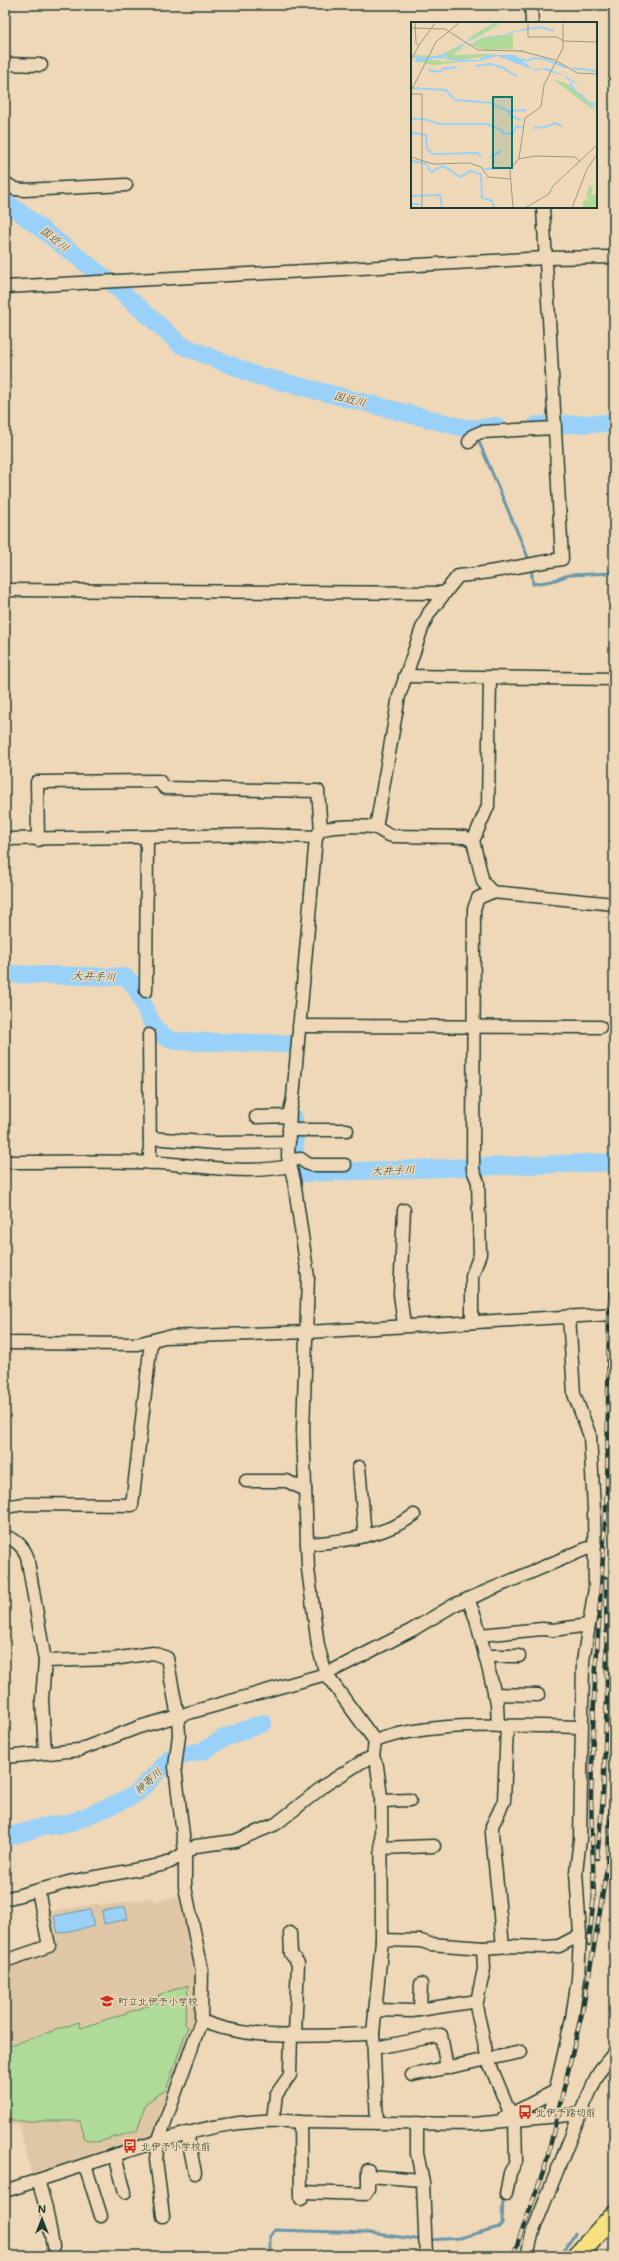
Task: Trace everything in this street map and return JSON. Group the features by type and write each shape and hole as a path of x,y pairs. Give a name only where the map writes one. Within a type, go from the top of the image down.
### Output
{"main road":[{"path":"577,2256 614,2215"}],"street":[{"path":"531,5 532,22"},
{"path":"5,64 41,64"},
{"path":"5,183 15,189 24,190 126,185"},
{"path":"376,828 399,696 422,628 429,613 458,576 493,573 524,565 562,559 543,208"},
{"path":"5,287 546,258 614,257"},
{"path":"469,442 472,436 482,432 554,428"},
{"path":"5,590 445,593"},
{"path":"405,676 614,679"},
{"path":"490,678 488,806 473,841 483,882 492,892"},
{"path":"38,840 37,782 159,781 165,788 318,791 318,833 289,1116 294,1181 307,1263 308,1332 303,1431 308,1570 318,1646 326,1674 375,1741 373,1757 377,1766 381,1801 382,1940 373,2034 375,2048 377,2123"},
{"path":"5,839 38,840 258,835 318,833 330,828 376,828 383,834 392,836 456,835 473,841"},
{"path":"146,991 147,837"},
{"path":"472,1322 472,1276 480,1254 479,1186 473,1170 475,902 478,898 492,892 614,904"},
{"path":"299,1026 600,1027"},
{"path":"149,1035 150,1163"},
{"path":"256,1117 289,1116"},
{"path":"150,1138 216,1143 291,1133 347,1130"},
{"path":"5,1162 150,1163 234,1171 272,1170 293,1161 311,1165 345,1165"},
{"path":"404,1210 400,1294 404,1325"},
{"path":"5,1343 110,1344 151,1342 165,1337 308,1332 404,1325 614,1314"},
{"path":"550,2115 557,2090 572,2018 578,1979 580,1934 576,1872 580,1839 583,1661 588,1625 596,1588 590,1436 574,1394 569,1316"},
{"path":"5,1507 24,1504 132,1505 151,1342"},
{"path":"359,1467 365,1536"},
{"path":"246,1481 288,1481 305,1490"},
{"path":"307,1544 336,1542 365,1536 414,1515"},
{"path":"5,1537 16,1542 27,1556 45,1661 42,1699 45,1753"},
{"path":"5,1757 79,1750 139,1727 326,1674 412,1630 442,1611 595,1546"},
{"path":"468,1599 480,1635 502,1726 504,1802 492,1826 495,1886 503,1946"},
{"path":"480,1635 542,1629 553,1630 588,1625"},
{"path":"45,1661 113,1659 153,1653 161,1654 167,1658 178,1717 179,1735 176,1757 185,1852 185,1887 202,1970 201,2020 158,2142 156,2159 163,2216"},
{"path":"485,1656 519,1656"},
{"path":"494,1694 538,1695"},
{"path":"375,1741 391,1736 437,1729 502,1726 581,1727"},
{"path":"5,1899 69,1882 161,1865 170,1862 185,1852 209,1843 246,1837 276,1824 325,1785 363,1761 373,1757"},
{"path":"381,1801 410,1800"},
{"path":"381,1848 434,1846"},
{"path":"5,1961 49,1946 38,1890"},
{"path":"273,2120 276,2095 290,2075 298,1963 291,1954 290,1932"},
{"path":"382,1940 421,1941 430,1944 483,1948 503,1946 560,1946 580,1934"},
{"path":"483,1948 484,1968 476,2006 488,2060 513,2118 516,2161 510,2173 506,2194"},
{"path":"420,2010 421,1984"},
{"path":"376,2010 420,2010 477,2001"},
{"path":"201,2020 220,2028 240,2031 293,2034 373,2034"},
{"path":"375,2048 441,2036 447,2068"},
{"path":"412,2075 521,2052"},
{"path":"527,2256 533,2232 580,2114 600,2070 614,2053"},
{"path":"513,2118 557,2090"},
{"path":"5,2191 187,2133 229,2123 273,2120 300,2122 496,2123 513,2118 580,2114"},
{"path":"300,2122 302,2195 365,2194 368,2190 368,2173 422,2180"},
{"path":"417,2123 417,2153 422,2180 426,2256"},
{"path":"187,2133 196,2173"},
{"path":"114,2156 125,2192"},
{"path":"86,2165 101,2216"},
{"path":"38,2180 46,2208 53,2246"}],"shaded area":[{"path":"182,1896 197,1967 195,2025 153,2140 32,2176 19,2125 5,2125 5,1963 51,1948 45,1913 99,1903 100,1906 152,1898 154,1902"}],"green space":[{"path":"188,1985 185,2024 188,2027 166,2090 146,2103 137,2131 98,2142 85,2139 80,2121 11,2121 5,2104 5,2047 79,2022 81,2028 159,2002 158,1995"}],"water":[{"path":"125,1907 128,1919 104,1924 102,1911"},
{"path":"90,1909 94,1926 58,1933 54,1916"}],"waterway":[{"name":"国近川","path":"5,201 105,278"},
{"name":"国近川","path":"114,285 181,345 255,375 461,427 473,429 496,426"},
{"name":"国近川","path":"537,425 614,423"},
{"path":"477,437 530,562"},
{"path":"531,567 533,584 552,581 569,575 614,573"},
{"name":"大井手川","path":"5,974 125,977 133,984 156,1029 164,1036 174,1041 293,1044"},
{"name":"大井手川","path":"294,1118 295,1155 304,1173 614,1162"},
{"name":"神寄川","path":"5,1838 41,1827 69,1823 118,1803 137,1793 172,1757 203,1751 224,1738 263,1723"},
{"path":"428,2240 460,2238 499,2227 502,2223 503,2200"},
{"path":"270,2256 270,2236 275,2230 369,2233 423,2240"},
{"path":"560,2256 575,2234"}],"railway":[{"path":"594,1899 591,1798 594,1699 607,1492 609,1314 614,1246"},
{"path":"611,1509 614,1483"},
{"path":"597,1858 603,1798 607,1698 606,1578"},
{"path":"513,2256 545,2167 582,2013 596,1935 607,1867 611,1804 614,1645"},
{"path":"589,1944 594,1894"}],"place":[{"name":"町立北伊予小学校","path":"107,2001"},
{"name":"北伊予踏切前","path":"525,2112"},
{"name":"北伊予小学校前","path":"130,2146"}]}
